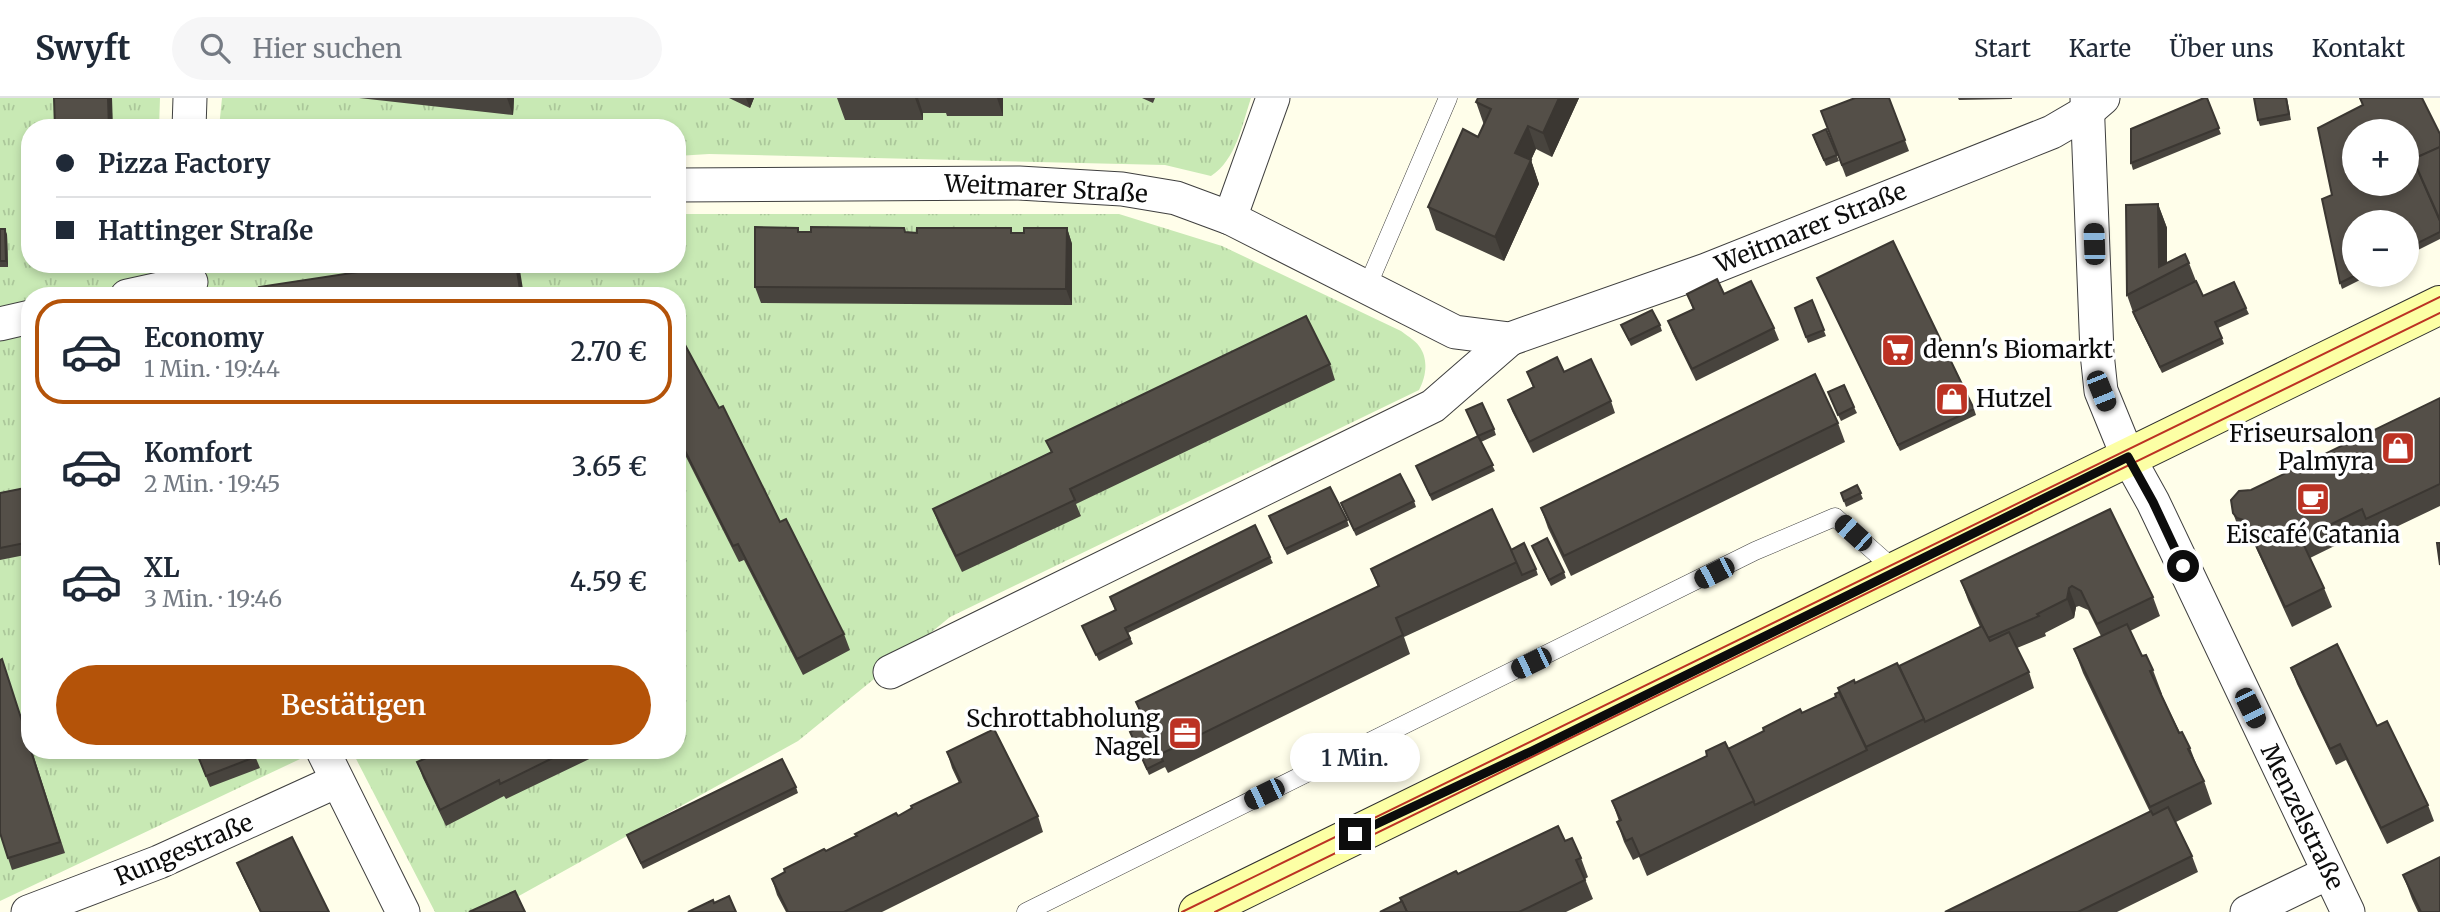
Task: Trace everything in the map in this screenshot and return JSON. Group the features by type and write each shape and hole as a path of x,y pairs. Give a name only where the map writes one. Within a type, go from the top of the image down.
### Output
{"main road":[{"path":"1198,912 2440,305"}],"street":[{"path":"189,119 190,98"},
{"path":"1230,218 1273,98"},
{"name":"Weitmarer Straße","path":"890,672 1433,406 1510,339 1706,270 2052,132 2093,102"},
{"name":"Menzelstraße","path":"2093,102 2101,391 2128,457 2153,502 2348,912"},
{"name":"Weitmarer Straße","path":"686,185 1019,183 1122,189 1176,198 1230,218 1455,332 1510,339"},
{"path":"167,287 193,281"},
{"path":"0,324 21,319"},
{"path":"327,759 403,912"},
{"name":"Rungestraße","path":"28,912 159,862 337,781"},
{"path":"2247,912 2329,873"}],"lane":[{"path":"1367,287 1448,98"},
{"path":"1026,912 1755,551 1835,517 1895,570"}],"green space":[{"path":"0,98 160,98 159,119 21,119 21,273 686,273 686,214 1119,214 1222,246 1401,331 1422,351 1425,374 1419,390 950,617 798,741 517,897 484,912 435,912 356,759 686,759 686,287 21,287 21,759 300,759 0,901"},
{"path":"222,98 1251,98 1227,161 1211,176 1165,165 686,155 686,119 220,119"}],"building":[{"path":"54,98 108,98 109,119 55,119"},
{"path":"1478,98 1559,98 1543,133 1528,126 1515,153 1531,160 1495,237 1428,207 1463,129 1478,137 1491,109 1476,102"},
{"path":"1855,98 1889,98 1905,140 1842,165 1821,111"},
{"path":"2207,98 2219,128 2131,163 2131,129"},
{"path":"2254,98 2286,98 2289,114 2258,120"},
{"path":"2360,98 2422,98 2440,134 2440,147 2419,156 2419,119 2342,119 2342,196 2419,196 2419,173 2440,221 2440,232 2419,242 2419,210 2342,210 2340,283 2322,199 2332,195 2318,128 2363,105"},
{"path":"1826,129 1837,155 1824,160 1813,135"},
{"path":"2440,147 2440,220 2419,173 2419,156"},
{"path":"2158,204 2159,267 2185,254 2189,263 2127,295 2126,205"},
{"path":"755,227 798,228 798,232 811,232 811,227 904,228 905,232 917,233 917,228 1011,228 1011,233 1024,233 1024,228 1067,228 1066,289 755,287"},
{"path":"0,229 5,229 6,261 0,261"},
{"name":"denn's Biomarkt","path":"1893,241 1974,409 1898,445 1817,278"},
{"path":"352,273 517,273 520,287 259,287"},
{"path":"1717,279 1724,294 1751,281 1774,328 1692,369 1668,321 1694,309 1687,294"},
{"path":"2196,281 2203,296 2234,282 2246,308 2215,322 2222,338 2160,367 2133,312"},
{"path":"1812,300 1824,330 1806,337 1795,308"},
{"path":"1652,310 1660,325 1629,340 1621,325"},
{"path":"1306,316 1330,364 1070,489 1075,500 956,556 933,509 1052,452 1046,441"},
{"path":"686,347 719,408 723,406 780,522 786,519 844,634 797,659 738,544 733,546 686,453"},
{"path":"1557,357 1564,372 1591,359 1611,401 1529,442 1508,400 1534,387 1527,372"},
{"path":"1815,374 1838,423 1564,556 1541,508"},
{"path":"1844,385 1854,407 1838,415 1828,392"},
{"path":"2440,398 2440,484 2366,519 2362,509 2301,539 2324,588 2285,607 2244,520 2233,513 2231,500 2239,491 2251,490"},
{"path":"1482,403 1494,429 1478,436 1466,410"},
{"path":"1478,436 1493,465 1430,495 1416,466"},
{"path":"1400,474 1414,501 1354,530 1341,503"},
{"path":"1857,485 1861,493 1844,501 1841,493"},
{"path":"1330,487 1347,520 1285,549 1269,516"},
{"path":"21,489 21,544 0,548 0,493"},
{"path":"1492,509 1517,562 1396,618 1403,635 1161,754 1136,702 1379,586 1371,569"},
{"path":"2110,509 2153,597 2097,624 2081,591 2072,586 2067,599 2037,614 2039,616 1988,638 1961,581"},
{"path":"1255,525 1270,557 1125,628 1130,638 1096,655 1082,626 1116,610 1110,597"},
{"path":"1547,538 1564,572 1549,580 1532,546"},
{"path":"1524,543 1536,569 1522,575 1511,550"},
{"path":"2437,543 2440,543 2440,565"},
{"path":"2127,624 2142,656 2146,655 2153,670 2150,671 2204,781 2150,807 2074,649"},
{"path":"1982,626 1990,641 2009,632 2029,672 1925,722 1899,666"},
{"path":"2337,644 2377,726 2387,721 2428,805 2381,828 2340,744 2330,749 2291,668"},
{"path":"2,659 21,718 21,759 34,759 60,842 8,858 0,833"},
{"path":"1897,663 1924,719 1866,747 1838,688"},
{"path":"1839,692 1867,750 1755,805 1728,749 1800,709 1802,713 1836,697 1835,694"},
{"path":"1145,724 1163,761 1147,769 1130,732"},
{"path":"994,729 1038,816 844,912 788,912 772,879 785,872 784,869 857,836 855,834 896,813 898,816 912,808 911,806 961,782 947,752"},
{"path":"1725,742 1754,801 1640,856 1632,838 1626,841 1617,822 1621,820 1612,801 1707,756 1706,751"},
{"path":"199,759 250,759 206,776"},
{"path":"424,759 551,759 500,784 499,780 440,810 417,762"},
{"path":"782,759 796,787 641,863 627,835"},
{"path":"2168,807 2192,856 2078,912 1945,912 2151,811 2153,815"},
{"path":"1558,826 1565,841 1572,838 1581,858 1576,860 1585,880 1519,912 1407,912 1400,898 1456,871 1458,874"},
{"path":"292,837 329,912 261,912 237,863"},
{"path":"2440,857 2440,912 2421,912 2403,875"},
{"path":"515,891 525,912 469,912"},
{"path":"729,896 736,912 688,912 713,900 714,903"},
{"path":"1402,901 1407,912 1380,912"}],"tram line":[{"path":"1182,912 2440,297"},
{"path":"1215,912 2440,313"}],"place":[{"name":"denn's Biomarkt","path":"1898,350"},
{"name":"Hutzel","path":"1952,399"},
{"name":"Friseursalon Palmyra","path":"2398,448"},
{"name":"Eiscafé Catania","path":"2313,499"},
{"name":"Schrottabholung Nagel","path":"1185,733"}],"route":[{"path":"1355,834 1532,751 2128,457 2183,566"}]}
